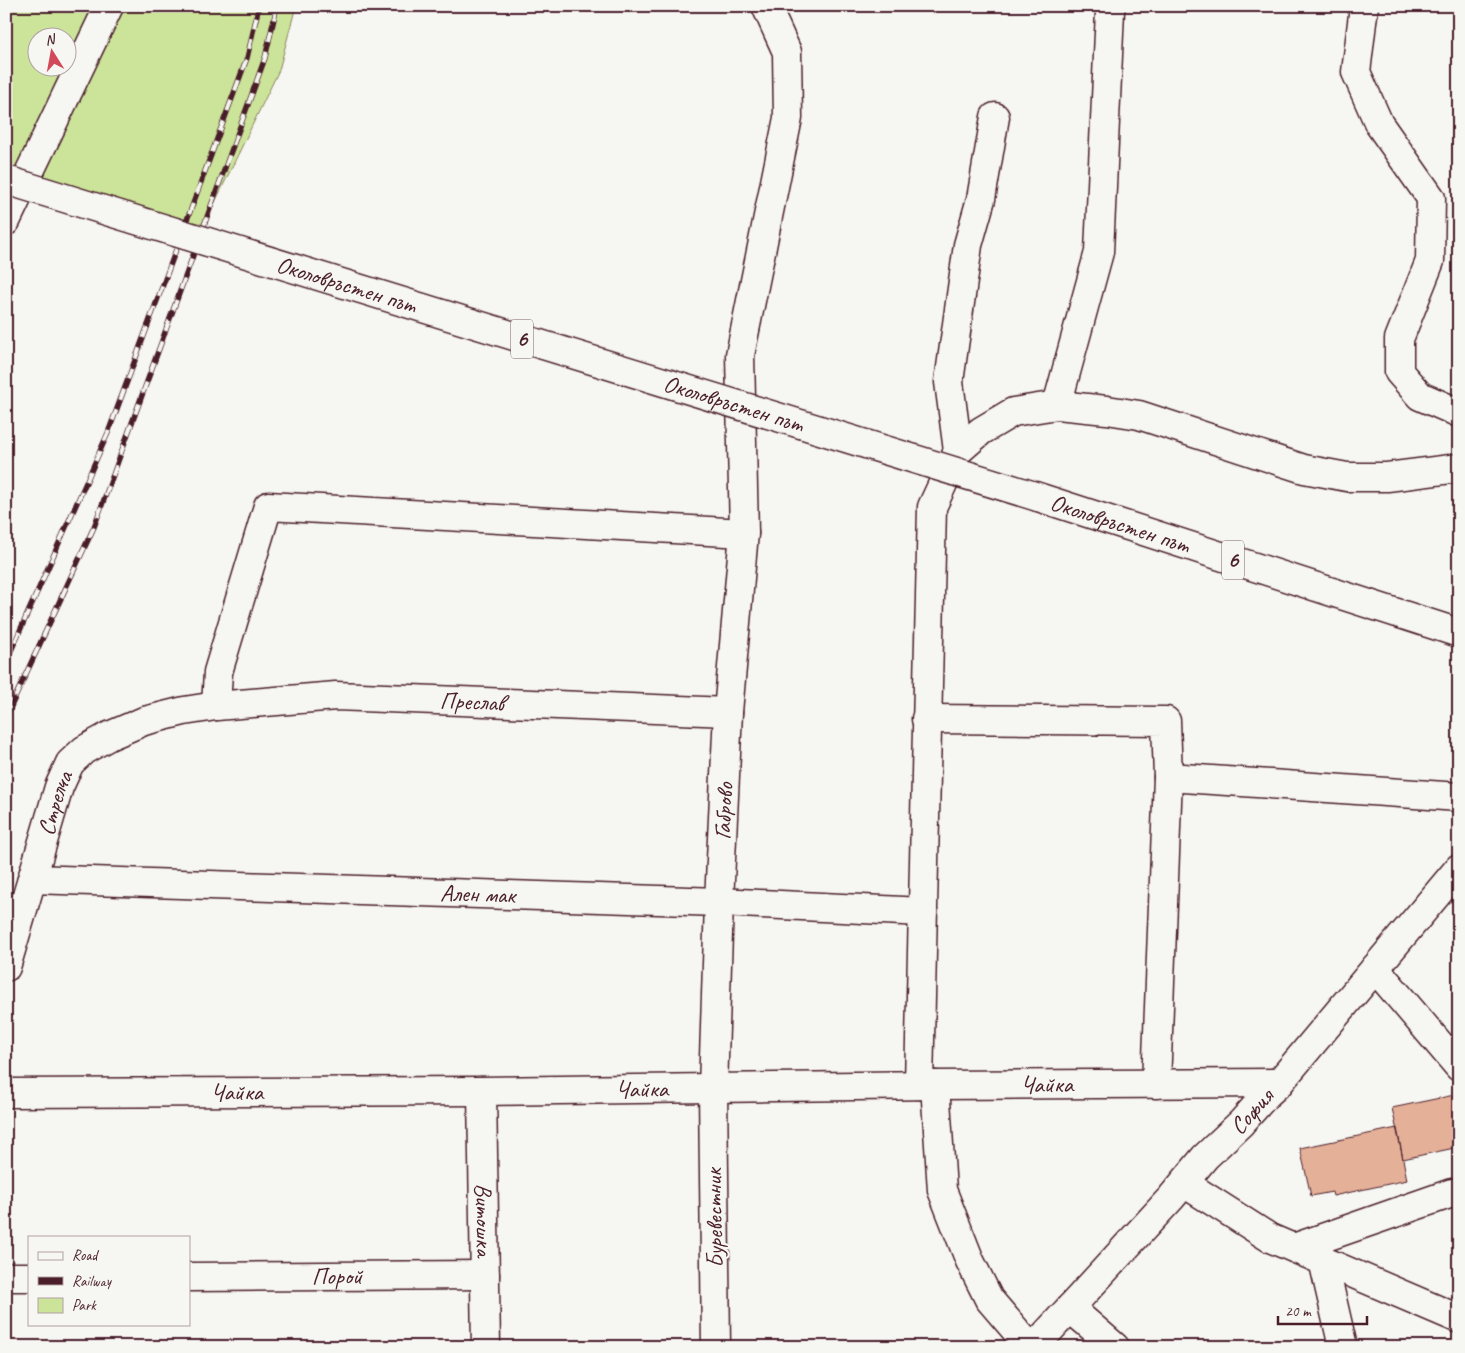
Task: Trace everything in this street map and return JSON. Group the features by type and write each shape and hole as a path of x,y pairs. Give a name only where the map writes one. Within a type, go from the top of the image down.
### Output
{"street":[{"path":"6,221 109,6"},
{"name":"Габрово","path":"712,1089 728,712 744,533 740,355 788,118 787,52 766,6"},
{"path":"1057,405 1099,252 1111,6"},
{"path":"1364,6 1356,72 1379,124 1431,198 1430,260 1398,339 1398,372 1420,396 1459,413"},
{"path":"958,451 949,382 968,245 982,199 995,116"},
{"name":"Околовръстен път","path":"6,180 1038,497 1459,633"},
{"path":"1030,1347 989,1299 970,1261 942,1190 927,1085 923,912 932,507 958,451 981,431 1013,412 1057,405 1139,414 1304,469 1347,477 1387,477 1459,468"},
{"path":"216,706 218,672 268,506 744,533"},
{"path":"1428,624 1459,646"},
{"name":"Преслав","path":"216,706 336,696 728,712"},
{"name":"Стрелча","path":"6,967 59,787 70,763 84,750 109,736 144,721 184,711 216,706"},
{"path":"926,719 1166,721 1168,777 1156,1084"},
{"path":"1168,777 1459,797"},
{"name":"София","path":"1034,1347 1206,1157 1279,1084 1459,868"},
{"name":"Ален мак","path":"32,879 719,902 923,912"},
{"path":"1375,968 1459,1067"},
{"name":"Чайка","path":"6,1093 482,1092 927,1085 1279,1084"},
{"name":"Буревестник","path":"712,1089 716,1347"},
{"name":"Витошка","path":"482,1092 486,1347"},
{"path":"1184,1182 1270,1238 1459,1319"},
{"path":"1294,1248 1459,1192"},
{"path":"1323,1260 1343,1347"},
{"name":"Порой","path":"190,1276 485,1275"},
{"path":"6,1278 28,1277"},
{"path":"1070,1308 1115,1347"}],"green space":[{"path":"6,6 296,6 279,70 202,229 6,173"}],"building":[{"path":"1459,1094 1459,1147 1403,1159 1392,1108"},
{"path":"1397,1128 1407,1180 1333,1196 1332,1192 1311,1196 1300,1148"}],"railway":[{"path":"6,662 108,433 247,58 259,6"},
{"path":"6,717 94,527 265,58 277,6"}]}
